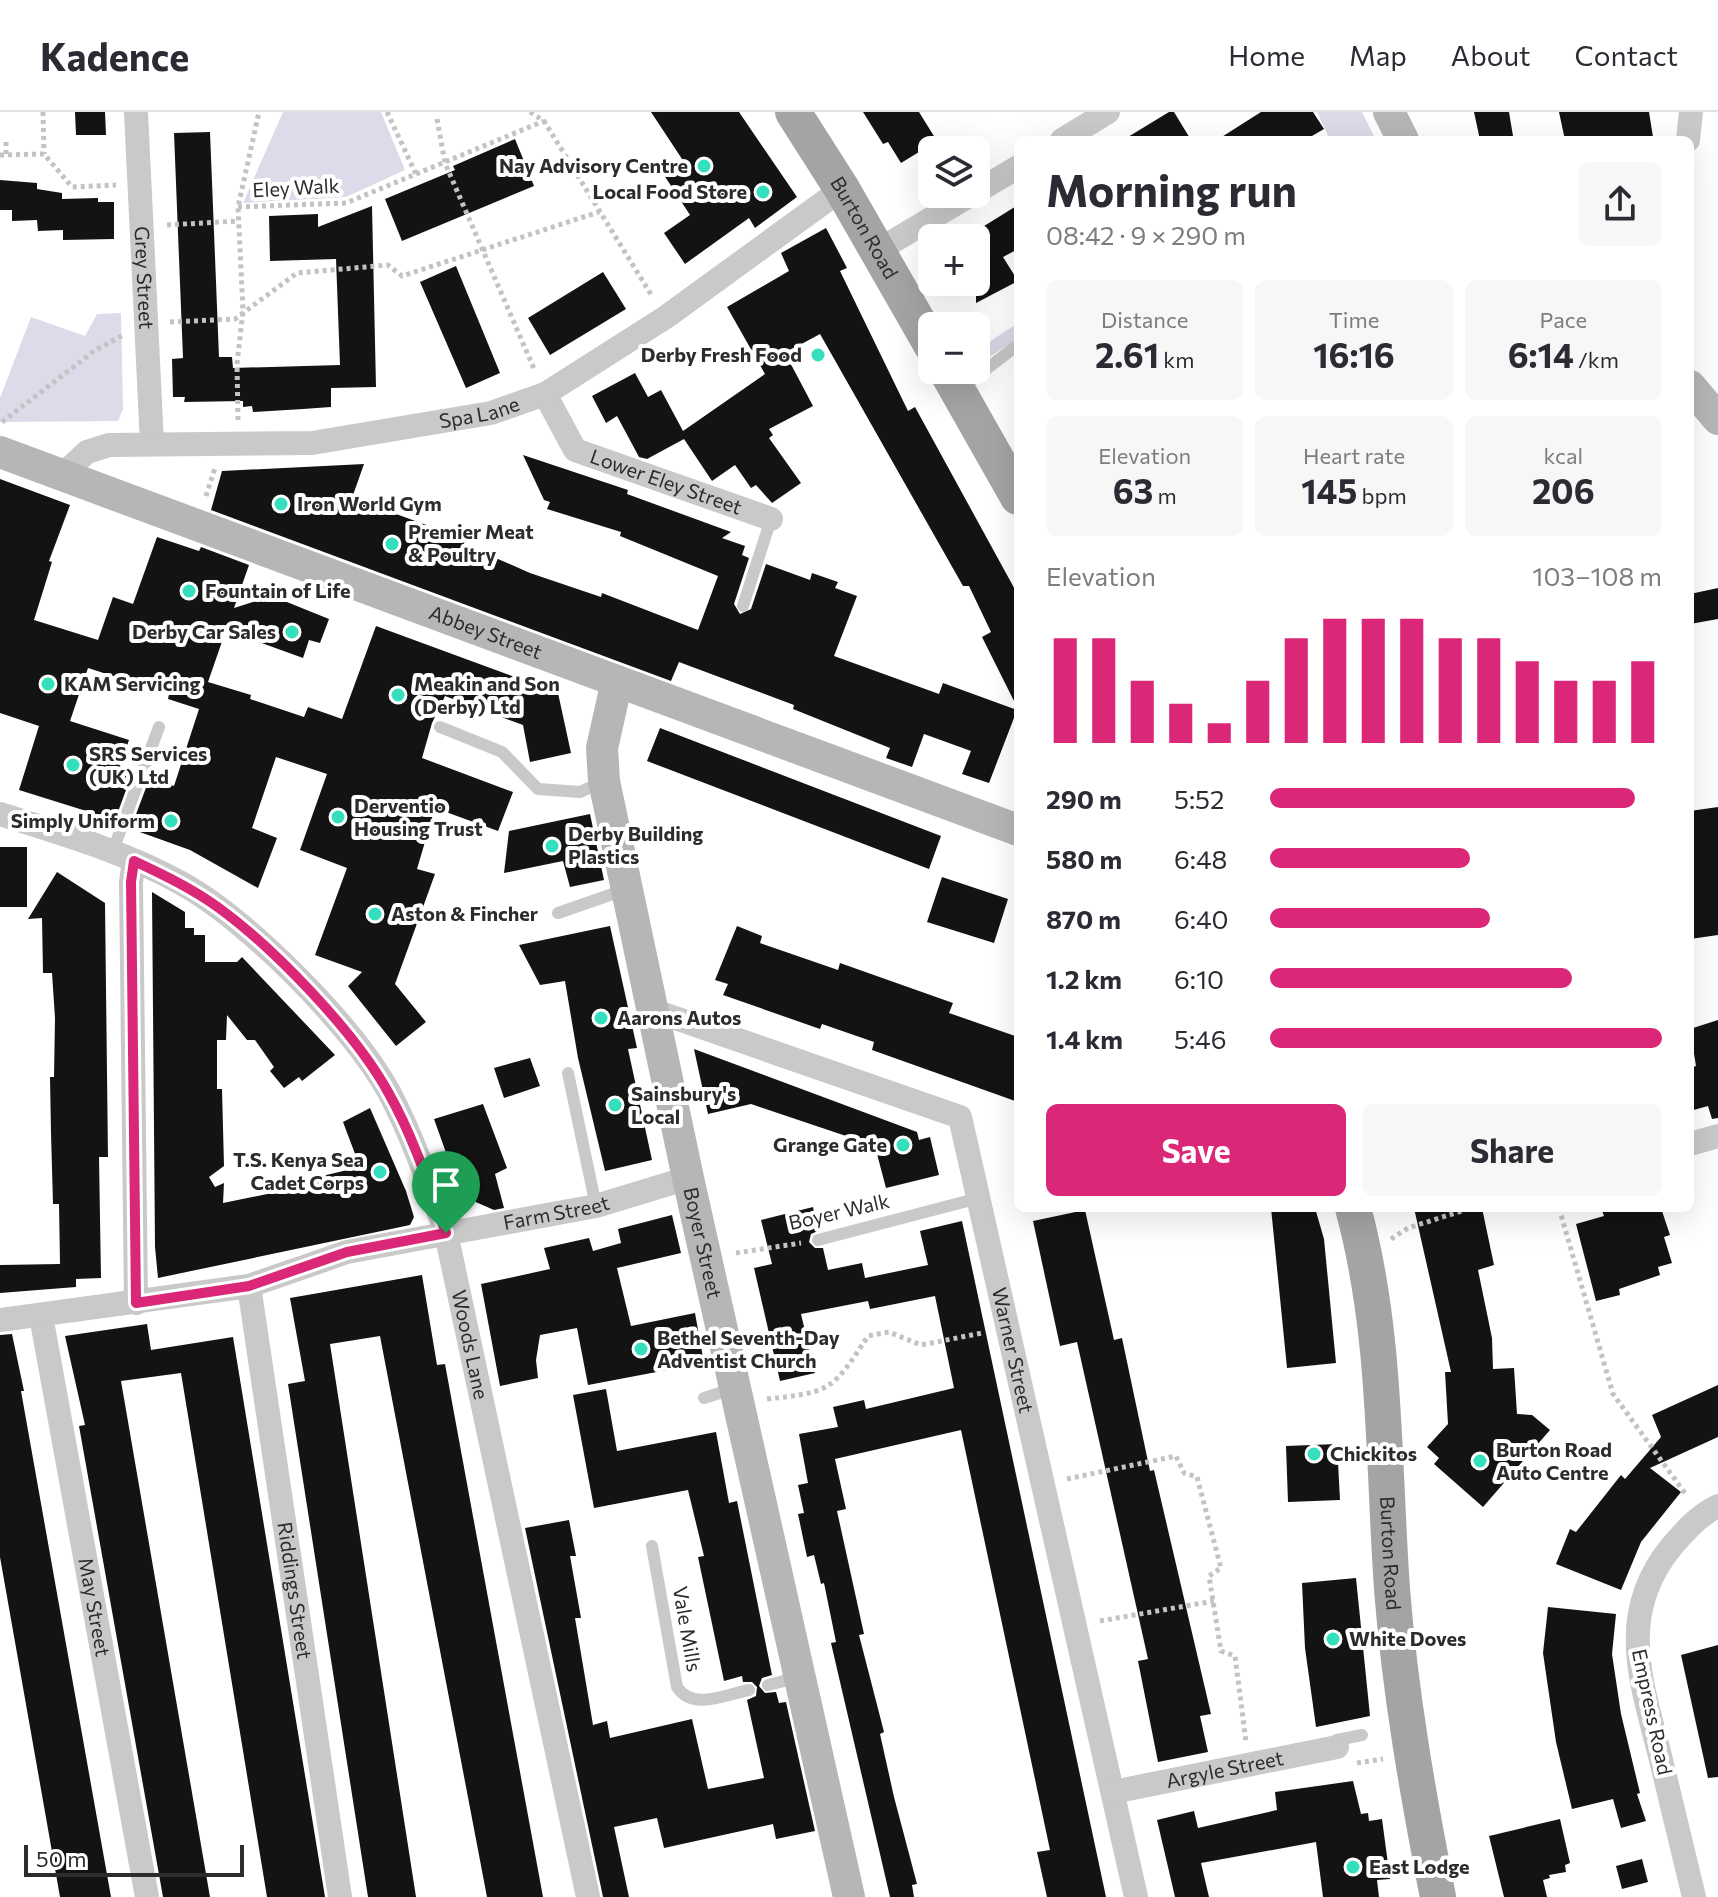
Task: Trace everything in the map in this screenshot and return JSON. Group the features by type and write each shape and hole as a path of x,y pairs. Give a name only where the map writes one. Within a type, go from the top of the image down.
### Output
{"main road":[{"name":"Burton Road","path":"793,112 842,189 918,322"},
{"path":"954,384 1014,490"},
{"name":"Burton Road","path":"1354,1212 1368,1267 1379,1345 1396,1631 1409,1739 1438,1897"}],"street":[{"name":"Grey Street","path":"136,112 139,227 152,444"},
{"path":"1069,136 1108,112"},
{"path":"1389,112 1401,136"},
{"path":"1688,136 1691,112"},
{"path":"990,184 1014,169"},
{"name":"Spa Lane","path":"62,475 87,452 109,445 327,441 491,413 545,394 666,317 842,189"},
{"path":"877,251 949,208"},
{"path":"1694,391 1718,419"},
{"name":"Lower Eley Street","path":"545,394 575,450 771,519"},
{"name":"Abbey Street","path":"0,452 1014,829"},
{"name":"Boyer Street","path":"617,681 602,748 604,781 688,1178 849,1897"},
{"name":"Woods Lane","path":"0,814 123,857 181,883 221,909 273,956 343,1030 388,1091 419,1158 446,1233 588,1897"},
{"path":"123,857 131,882 136,1303"},
{"name":"Warner Street","path":"655,1011 960,1117 1007,1319 1065,1594 1136,1897"},
{"path":"1694,1143 1718,1136"},
{"name":"Farm Street","path":"0,1320 249,1286 347,1252 596,1206 688,1178"},
{"name":"Riddings Street","path":"249,1286 340,1897"},
{"name":"May Street","path":"41,1316 147,1897"},
{"name":"Empress Road","path":"1694,1897 1640,1674 1636,1641 1639,1612 1651,1576 1680,1537 1710,1511"},
{"name":"Argyle Street","path":"1113,1792 1337,1747"}],"lane":[{"path":"990,360 1014,347"},
{"path":"743,606 771,519"},
{"path":"123,857 159,727"},
{"path":"440,727 502,752 538,789 580,792 604,781"},
{"path":"558,913 628,888"},
{"path":"568,1073 596,1206"},
{"name":"Boyer Walk","path":"818,1240 979,1198"},
{"path":"704,1398 737,1395"},
{"name":"Vale Mills","path":"652,1546 677,1687 685,1699 695,1702 749,1690"},
{"path":"768,1685 784,1681 798,1669"},
{"path":"1337,1747 1337,1740 1362,1735"}],"path":[{"path":"43,112 44,154 72,187 137,184"},
{"path":"196,526 230,444 243,311 238,207 259,112"},
{"path":"387,112 416,174"},
{"path":"530,112 544,121 666,317"},
{"path":"437,119 445,163 545,394"},
{"name":"Eley Walk","path":"238,207 346,203 544,121"},
{"path":"6,141 3,154 44,154"},
{"path":"0,423 94,351 144,323 235,319 297,273 388,265 402,276 484,252 599,212"},
{"path":"139,227 238,221"},
{"path":"1396,1239 1408,1228 1458,1212"},
{"path":"1560,1212 1613,1394 1710,1511"},
{"name":"Boyer Walk","path":"706,1258 818,1240"},
{"path":"737,1395 812,1394 830,1387 868,1336 889,1332 921,1345 987,1332 1007,1319"},
{"path":"1084,1478 1176,1456 1184,1473 1197,1477 1221,1568 1209,1576 1221,1651 1235,1656 1249,1767"},
{"path":"1120,1620 1214,1601"}],"shaded area":[{"path":"283,112 381,112 405,170 346,197 243,203"},
{"path":"1317,112 1362,112 1374,136 1328,136"},
{"path":"121,313 123,409 118,421 0,422 0,398 31,317 85,336 97,314"},
{"path":"1014,326 1014,341 990,356 990,341"}],"building":[{"path":"75,112 105,112 106,135 76,135"},
{"path":"651,112 739,112 797,197 755,228 749,218 685,264 664,233 690,215 662,172 682,159"},
{"path":"863,112 919,112 934,136 918,136 918,153 901,163 888,142 883,144"},
{"path":"1174,112 1189,136 1130,136"},
{"path":"1261,112 1313,112 1324,129 1312,136 1223,136"},
{"path":"1474,112 1509,112 1513,136 1479,136"},
{"path":"1559,112 1649,112 1653,136 1564,136"},
{"path":"210,132 219,357 232,357 233,368 340,365 336,259 270,261 269,216 318,214 318,227 372,206 376,387 331,388 331,407 253,412 252,406 243,407 243,401 184,402 185,397 173,397 172,359 183,358 174,133"},
{"path":"515,139 534,186 402,241 385,199 455,170 453,166"},
{"path":"0,180 37,183 37,189 62,193 62,199 98,198 98,202 114,202 114,239 63,240 63,230 38,231 37,220 12,221 12,210 0,210"},
{"path":"1014,207 1014,251 1003,257 1014,275 1014,283 990,296 990,224 987,224"},
{"path":"826,228 847,268 840,271 908,411 915,407 1014,588 1014,701 982,637 991,632 969,586 963,586 820,334 785,353 813,406 769,429 773,435 769,438 801,483 772,503 756,485 751,488 735,465 712,481 684,439 647,459 639,457 617,416 606,423 592,396 635,373 648,397 661,390 683,431 765,374 727,307 789,271 781,253"},
{"path":"456,266 500,373 466,388 420,282"},
{"path":"603,272 626,309 550,355 528,318"},
{"path":"976,296 989,296 976,303"},
{"path":"523,455 628,490 627,494 731,532 722,538 745,546 742,555 749,558 734,604 740,614 751,609 766,564 810,580 812,573 838,582 835,588 857,596 834,656 939,694 943,683 1014,709 1014,718 989,783 962,774 971,751 924,734 912,767 886,758 890,748 793,709 794,705 679,662 671,681 211,510 222,471 364,464 352,498 465,539 464,544 530,573 601,597 602,593 698,630 718,576 620,536 621,532 547,509 550,502 544,500"},
{"path":"0,479 70,505 49,561 52,562 34,620 98,640 113,597 133,604 157,537 199,551 201,547 249,565 234,608 272,596 329,619 320,643 309,640 303,658 226,630 208,682 251,695 250,699 304,717 308,707 342,719 376,626 558,693 571,753 530,762 523,725 445,696 432,723 422,758 513,792 498,831 435,808 417,869 435,874 395,984 426,1022 396,1046 348,986 362,972 315,955 347,868 300,850 327,774 276,757 252,828 277,838 258,888 190,850 137,831 139,828 132,825 150,777 174,786 199,709 168,699 169,694 88,668 70,721 129,740 120,766 133,771 115,820 19,790 39,726 0,713"},
{"path":"1718,588 1718,619 1694,623 1694,593"},
{"path":"660,728 941,836 929,869 647,761"},
{"path":"1718,807 1718,935 1694,938 1694,810"},
{"name":"Derby Building Plastics","path":"590,814 604,880 570,887 563,861 504,873 509,831"},
{"path":"0,847 27,847 27,907 0,907"},
{"path":"57,872 105,903 108,1157 99,1157 101,1278 76,1279 76,1287 0,1293 0,1265 60,1264 59,1204 53,1204 51,1133 50,1077 54,1077 55,1018 52,973 43,973 42,918 28,919"},
{"path":"942,877 1008,899 994,943 927,922"},
{"path":"152,892 185,912 185,928 194,928 194,935 205,935 205,962 237,962 242,957 335,1055 302,1081 299,1077 284,1088 270,1071 274,1067 255,1040 247,1040 227,1015 226,1040 217,1040 217,1089 222,1089 224,1166 209,1177 215,1187 224,1183 223,1203 277,1192 276,1187 360,1167 343,1122 370,1108 406,1191 414,1217 410,1225 158,1278 155,1247"},
{"path":"610,926 637,1048 628,1049 652,1160 605,1171 578,1058 565,981 540,985 519,945"},
{"path":"737,926 762,936 760,943 838,970 840,963 953,1003 949,1013 1014,1036 1014,1101 872,1050 874,1042 822,1024 820,1029 723,995 728,984 715,980"},
{"path":"1718,1020 1718,1118 1712,1119 1708,1106 1694,1110 1694,1028"},
{"path":"694,1049 917,1132 919,1140 930,1137 939,1175 886,1188 877,1154 843,1143 846,1136 751,1104 708,1114"},
{"path":"530,1058 540,1086 504,1098 494,1068"},
{"path":"483,1104 507,1168 495,1174 504,1208 494,1210 471,1200 454,1175 434,1119"},
{"path":"813,1207 818,1231 811,1234 809,1242 815,1248 823,1248 828,1270 862,1263 865,1278 928,1265 920,1231 962,1221 1106,1897 1047,1897 1037,1852 1050,1850 961,1430 835,1459 846,1509 837,1511 864,1634 859,1635 884,1732 880,1734 894,1797 917,1884 912,1885 914,1897 890,1897 831,1643 836,1642 824,1583 821,1584 814,1555 807,1557 798,1514 804,1513 798,1485 808,1483 799,1434 838,1427 833,1407 864,1400 866,1409 954,1388 935,1296 870,1309 868,1301 801,1314 815,1373 780,1381 754,1268 772,1264 761,1220"},
{"path":"1085,1212 1114,1340 1122,1338 1150,1471 1154,1470 1211,1714 1200,1716 1208,1752 1158,1762 1138,1661 1148,1659 1077,1342 1060,1346 1033,1221"},
{"path":"1271,1212 1316,1212 1324,1239 1336,1363 1287,1368"},
{"path":"1415,1212 1483,1212 1494,1265 1478,1270 1492,1338 1493,1369 1514,1368 1517,1414 1532,1415 1550,1430 1483,1507 1434,1464 1439,1458 1427,1447 1448,1424 1445,1372 1451,1372"},
{"path":"1602,1212 1662,1212 1670,1235 1664,1237 1672,1263 1658,1267 1660,1275 1619,1289 1620,1295 1596,1301 1576,1224 1604,1216"},
{"path":"672,1215 681,1253 617,1268 631,1326 695,1313 704,1363 588,1385 577,1328 540,1335 536,1360 538,1378 500,1386 481,1284 550,1269 544,1248 589,1238 593,1251 621,1243 618,1229"},
{"path":"422,1275 437,1365 445,1364 543,1897 487,1897 380,1336 330,1344 416,1897 368,1897 288,1384 305,1381 290,1298"},
{"path":"147,1324 151,1350 233,1337 325,1897 267,1897 181,1373 121,1381 210,1897 163,1897 79,1426 85,1425 65,1336"},
{"path":"12,1334 111,1897 60,1897 0,1557 0,1335"},
{"path":"1718,1385 1718,1437 1650,1468 1681,1492 1641,1542 1621,1590 1556,1564 1570,1529 1576,1532 1621,1475 1625,1479 1661,1437 1652,1415"},
{"path":"606,1389 617,1451 716,1432 729,1503 737,1501 772,1675 762,1678 759,1686 765,1693 776,1692 779,1703 786,1702 815,1831 776,1839 773,1824 664,1848 657,1818 614,1827 629,1897 603,1897 525,1528 569,1520 576,1556 570,1556 581,1618 575,1618 593,1725 607,1721 610,1738 692,1719 708,1789 764,1778 747,1700 756,1696 757,1687 752,1682 743,1682 742,1676 724,1681 698,1557 704,1556 688,1490 594,1508 573,1395"},
{"path":"1337,1444 1340,1500 1288,1502 1286,1446"},
{"path":"1356,1578 1370,1716 1316,1727 1305,1648 1302,1583"},
{"path":"1548,1607 1616,1614 1612,1654 1621,1714 1640,1793 1637,1794 1646,1821 1621,1828 1613,1799 1572,1809 1556,1742 1543,1653"},
{"path":"1718,1645 1718,1777 1708,1778 1681,1655"},
{"path":"1353,1781 1361,1814 1368,1813 1369,1821 1382,1819 1390,1879 1377,1880 1379,1897 1323,1897 1316,1842 1201,1863 1209,1897 1175,1897 1157,1820 1194,1811 1198,1828 1277,1810 1275,1792"},
{"path":"1560,1819 1570,1863 1565,1865 1566,1872 1549,1875 1550,1878 1543,1880 1547,1897 1504,1897 1489,1836"},
{"path":"1642,1859 1648,1882 1622,1889 1616,1866"}],"place":[{"name":"Nay Advisory Centre","path":"704,166"},
{"name":"Local Food Store","path":"763,192"},
{"name":"Derby Fresh Food","path":"818,355"},
{"name":"Iron World Gym","path":"281,504"},
{"name":"Premier Meat & Poultry","path":"392,544"},
{"name":"Fountain of Life","path":"189,591"},
{"name":"Derby Car Sales","path":"292,632"},
{"name":"KAM Servicing","path":"48,684"},
{"name":"Meakin and Son (Derby) Ltd","path":"398,695"},
{"name":"SRS Services (UK) Ltd","path":"73,765"},
{"name":"Derventio Housing Trust","path":"338,817"},
{"name":"Simply Uniform","path":"171,821"},
{"name":"Derby Building Plastics","path":"552,846"},
{"name":"Aston & Fincher","path":"375,914"},
{"name":"Aarons Autos","path":"601,1018"},
{"name":"Sainsbury's Local","path":"615,1105"},
{"name":"Grange Gate","path":"903,1145"},
{"name":"T.S. Kenya Sea Cadet Corps","path":"380,1172"},
{"name":"Bethel Seventh-Day Adventist Church","path":"641,1349"},
{"name":"Chickitos","path":"1314,1454"},
{"name":"Burton Road Auto Centre","path":"1480,1461"},
{"name":"White Doves","path":"1333,1639"},
{"name":"East Lodge","path":"1353,1867"}],"route":[{"path":"134,861 181,883 221,909 273,956 362,1052 388,1091 419,1158 446,1233 347,1252 249,1286 136,1303 131,882 134,861"}]}
